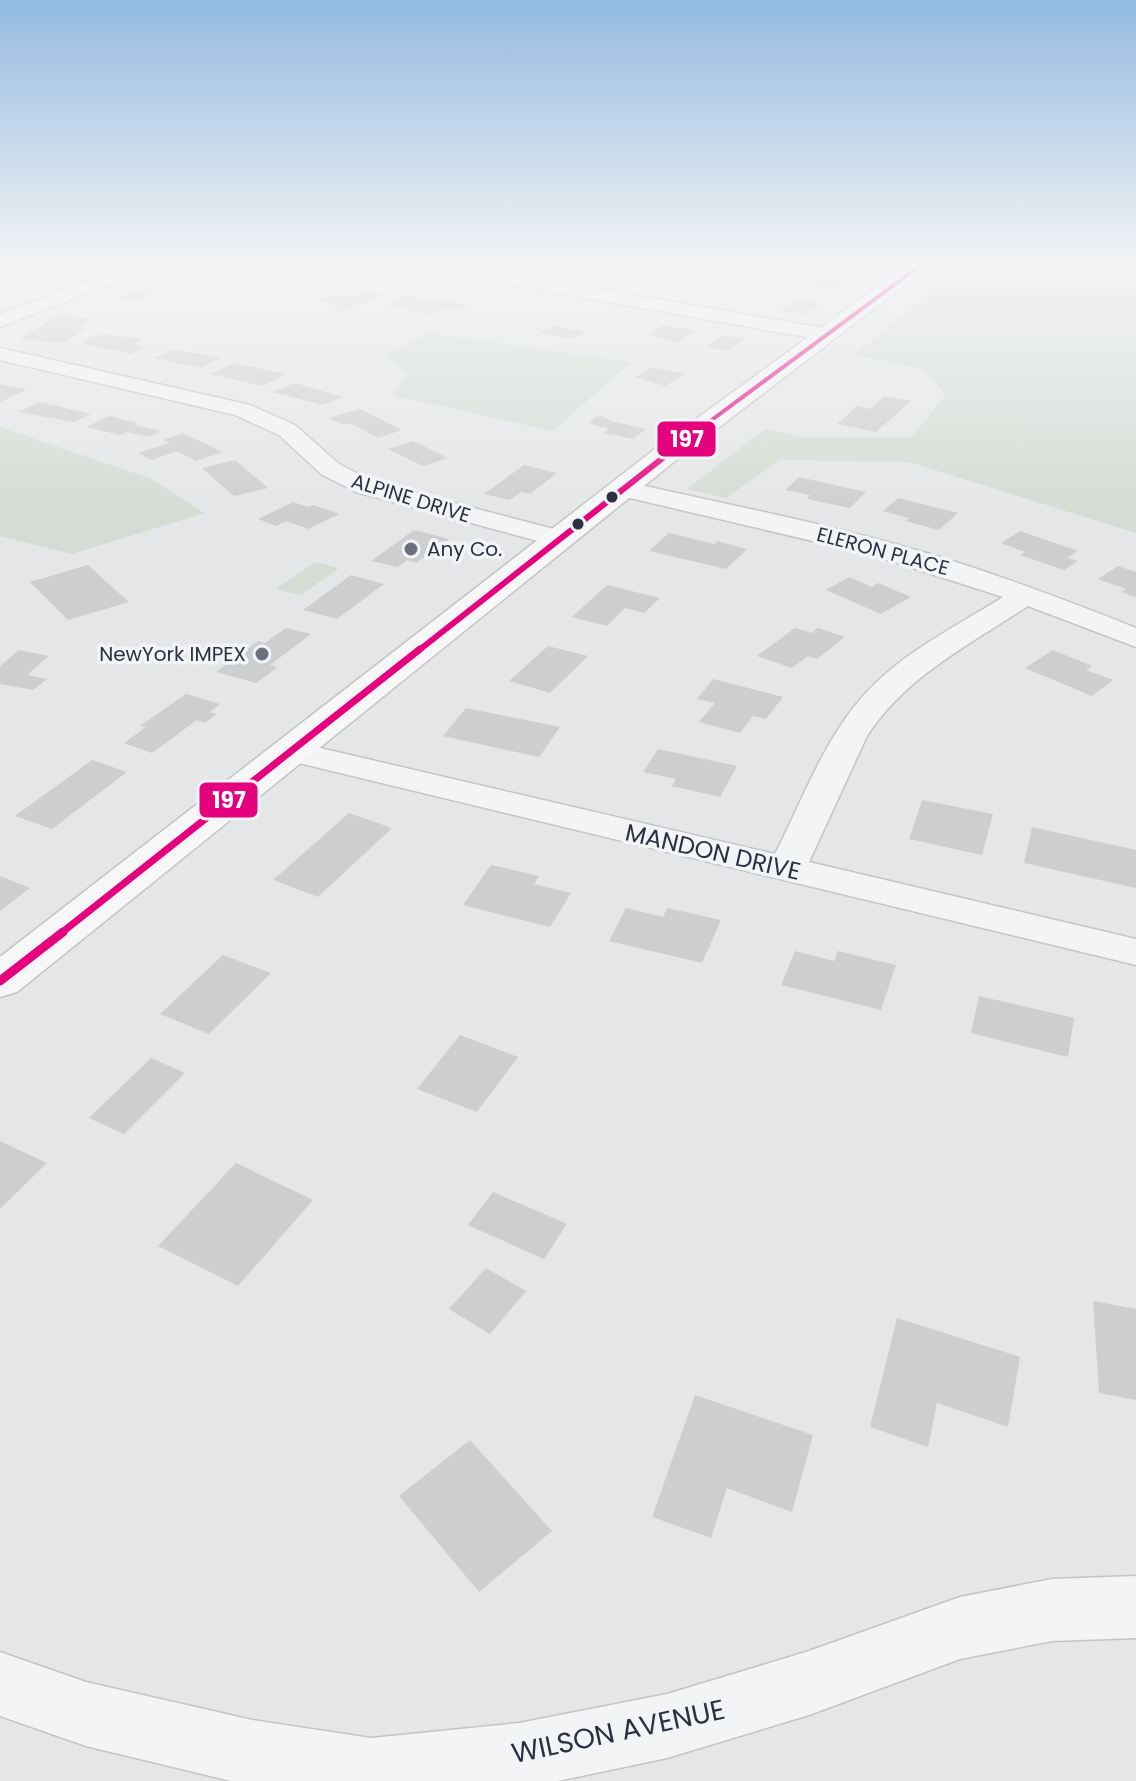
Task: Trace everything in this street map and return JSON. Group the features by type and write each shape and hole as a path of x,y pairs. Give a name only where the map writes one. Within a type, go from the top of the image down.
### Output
{"main road":[{"path":"0,981 622,489 811,348"}],"street":[{"name":"ALPINE DRIVE","path":"0,354 242,410 287,430 330,469 365,487 560,539"},
{"name":"ELERON PLACE","path":"622,489 874,547 1025,595 1136,638"},
{"path":"787,869 850,736 867,711 913,667 1025,595"},
{"name":"MANDON DRIVE","path":"290,751 1136,952"},
{"name":"WILSON AVENUE","path":"0,1684 86,1714 252,1753 371,1771 519,1756 667,1726 809,1683 960,1628 1052,1610 1136,1607"}],"shaded area":[{"path":"397,348 535,348 631,362 553,431 392,395 408,374 382,355"},
{"path":"862,348 1136,348 1136,533 909,462 780,460 726,498 687,489 765,429 803,437 911,437 946,395 924,369 854,355"},
{"path":"0,427 152,479 204,513 72,554 0,536"},
{"path":"315,562 339,568 301,595 276,589"}],"building":[{"path":"104,348 143,348 130,354"},
{"path":"174,349 220,358 200,368 154,358"},
{"path":"234,363 286,374 263,386 210,374"},
{"path":"652,367 684,374 665,386 635,377"},
{"path":"295,383 343,397 323,405 272,392"},
{"path":"0,384 27,390 0,402"},
{"path":"884,396 911,401 876,432 837,424 857,406 870,409"},
{"path":"39,402 91,414 74,422 18,412"},
{"path":"360,409 402,430 378,438 350,423 343,425 329,418"},
{"path":"109,416 161,431 149,437 127,432 120,435 86,427"},
{"path":"602,416 646,429 633,439 604,433 609,429 590,424 594,417"},
{"path":"183,433 223,452 196,461 177,451 152,460 138,453 169,443 163,440"},
{"path":"413,441 448,458 423,466 388,449"},
{"path":"235,460 268,488 234,496 202,468"},
{"path":"524,465 557,473 530,494 521,492 510,500 484,494"},
{"path":"799,477 866,492 850,508 807,499 810,495 785,490"},
{"path":"898,498 958,513 939,530 905,521 909,518 883,511"},
{"path":"293,502 339,514 308,529 286,521 276,526 258,519"},
{"name":"Any Co.","path":"414,530 449,539 416,563 407,560 398,567 371,561"},
{"path":"1020,531 1078,551 1067,558 1078,561 1064,570 1020,555 1025,552 1001,543"},
{"path":"669,533 747,549 726,569 649,551"},
{"path":"88,565 129,602 68,620 30,582"},
{"path":"1118,566 1136,572 1136,597 1121,592 1126,589 1098,579"},
{"path":"351,575 384,584 337,619 303,610"},
{"path":"849,577 872,587 878,583 911,597 881,614 826,590"},
{"path":"607,585 660,598 644,613 625,608 607,626 572,617"},
{"name":"NewYork IMPEX","path":"286,628 311,634 270,665 278,667 256,683 216,672 258,641 265,643"},
{"path":"795,628 811,633 818,628 845,637 817,659 808,656 792,668 757,656"},
{"path":"548,646 588,656 550,693 509,681"},
{"path":"19,650 49,656 27,675 47,679 33,690 0,684 0,666"},
{"path":"1053,650 1092,666 1086,670 1113,680 1092,696 1025,668"},
{"path":"713,679 783,697 766,719 753,716 740,733 699,722 715,703 697,699"},
{"path":"186,694 220,704 210,712 217,714 205,723 197,720 152,753 124,743 146,727 140,726"},
{"path":"466,708 560,727 539,757 443,736"},
{"path":"658,749 737,766 720,797 672,786 676,779 643,772"},
{"path":"92,760 127,772 52,829 15,816"},
{"path":"922,800 993,814 982,855 909,839"},
{"path":"349,813 392,828 318,897 273,880"},
{"path":"1032,827 1136,850 1136,888 1024,863"},
{"path":"491,865 539,876 534,884 571,893 550,927 463,905"},
{"path":"0,876 30,888 0,911"},
{"path":"626,908 663,917 667,908 721,920 702,963 609,941"},
{"path":"795,951 834,961 838,951 896,965 881,1010 781,985"},
{"path":"223,955 271,973 209,1034 160,1014"},
{"path":"979,996 1074,1018 1068,1057 971,1033"},
{"path":"460,1035 518,1057 477,1112 417,1089"},
{"path":"151,1058 185,1073 124,1134 89,1118"},
{"path":"0,1141 47,1163 0,1209"},
{"path":"236,1163 313,1200 238,1286 158,1246"},
{"path":"493,1192 567,1224 544,1259 468,1225"},
{"path":"486,1268 526,1291 490,1334 449,1309"},
{"path":"1093,1301 1136,1309 1136,1400 1099,1393"},
{"path":"897,1318 1020,1357 1008,1427 937,1403 928,1447 870,1427"},
{"path":"695,1395 813,1435 792,1512 727,1488 711,1538 652,1517"},
{"path":"470,1440 552,1531 479,1592 399,1496"}],"transit line":[{"name":"197","path":"0,981 665,455 809,348"}],"place":[{"name":"Any Co.","path":"411,549"},
{"name":"NewYork IMPEX","path":"262,654"}]}
